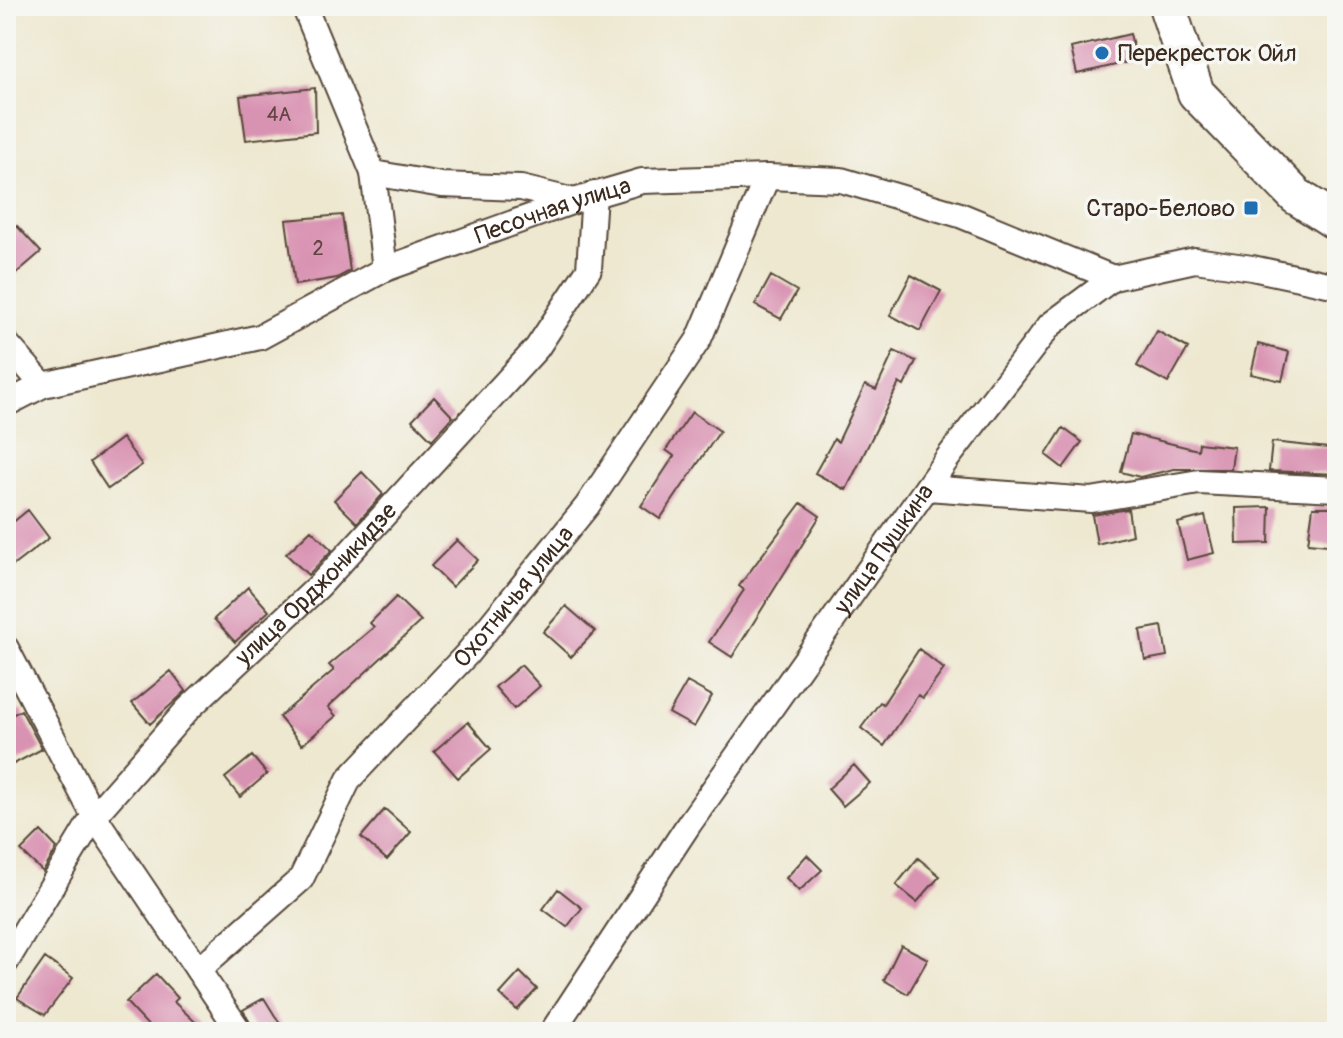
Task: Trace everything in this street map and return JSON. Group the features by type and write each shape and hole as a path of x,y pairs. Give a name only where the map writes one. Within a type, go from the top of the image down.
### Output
{"main road":[{"path":"1167,6 1196,93 1296,196 1337,222"}],"street":[{"path":"304,6 373,173 385,269"},
{"path":"373,173 442,185 521,188 584,198"},
{"name":"Песочная улица","path":"6,404 43,385 260,337 385,269 584,198 642,181 767,177 841,180 960,215 1113,278"},
{"name":"Охотничья улица","path":"198,970 301,879 349,779 467,654 587,506 699,339 767,177"},
{"name":"улица Орджоникидзе","path":"6,962 94,816 188,709 319,586 537,348 589,269 584,198"},
{"name":"улица Пушкина","path":"552,1032 689,824 927,488 1050,325 1113,278 1195,260 1337,286"},
{"path":"6,343 43,385"},
{"path":"927,488 1091,500 1199,482 1337,489"},
{"path":"6,648 94,816 240,1032"}],"building":[{"path":"1130,34 1137,60 1077,74 1071,48"},
{"path":"315,88 316,132 246,140 240,96"},
{"path":"342,215 350,271 337,278 295,285 286,220"},
{"path":"17,226 41,252 6,282 6,236"},
{"path":"911,275 941,291 920,331 890,315"},
{"path":"771,276 797,291 781,319 755,305"},
{"path":"1157,331 1188,348 1168,383 1137,366"},
{"path":"1258,344 1289,352 1282,381 1251,374"},
{"path":"894,351 916,361 904,386 899,383 846,490 815,473 834,439 838,442 865,385 876,390"},
{"path":"434,397 453,417 432,440 412,420"},
{"path":"692,412 720,431 660,519 641,506 674,456 666,450"},
{"path":"1063,428 1082,442 1063,468 1046,455"},
{"path":"1131,434 1198,450 1199,443 1234,447 1231,469 1174,469 1140,477 1121,472"},
{"path":"122,438 142,465 108,489 90,462"},
{"path":"1272,442 1337,449 1337,474 1269,471"},
{"path":"362,472 383,494 357,523 334,500"},
{"path":"801,503 820,516 732,657 709,642 744,590 739,586"},
{"path":"1270,507 1269,543 1237,544 1236,508"},
{"path":"1313,507 1337,507 1337,546 1308,543"},
{"path":"1128,509 1132,535 1097,544 1092,515"},
{"path":"28,510 49,538 6,571 6,528"},
{"path":"1205,516 1214,553 1187,560 1178,523"},
{"path":"311,530 332,550 308,575 286,554"},
{"path":"457,540 478,560 452,587 431,566"},
{"path":"248,587 269,611 235,642 214,619"},
{"path":"396,597 421,621 328,707 336,716 302,745 279,717 334,670 329,665 374,627 370,623"},
{"path":"566,606 595,631 571,657 543,632"},
{"path":"1162,626 1167,656 1145,660 1140,630"},
{"path":"919,649 944,669 923,698 918,695 884,746 861,728 880,702 883,704"},
{"path":"521,665 540,686 514,709 495,687"},
{"path":"171,671 186,691 150,724 132,703"},
{"path":"687,682 712,696 694,727 669,713"},
{"path":"21,710 42,749 12,765 6,753 6,718"},
{"path":"468,722 491,749 458,778 434,751"},
{"path":"252,756 267,774 240,797 225,778"},
{"path":"854,765 870,783 843,806 828,789"},
{"path":"385,809 411,832 387,860 361,837"},
{"path":"41,831 57,848 43,872 21,851"},
{"path":"807,855 822,870 799,891 786,878"},
{"path":"918,858 940,876 917,902 896,885"},
{"path":"558,889 582,908 567,927 543,909"},
{"path":"901,945 928,959 908,994 884,980"},
{"path":"45,958 73,978 45,1015 17,998"},
{"path":"520,972 537,989 517,1010 500,994"},
{"path":"156,974 178,998 174,1002 206,1032 154,1032 126,1002"},
{"path":"264,998 285,1032 255,1032 243,1010"}],"place":[{"name":"Перекресток Ойл","path":"1102,53"},
{"name":"Старо-Белово","path":"1251,208"}]}
